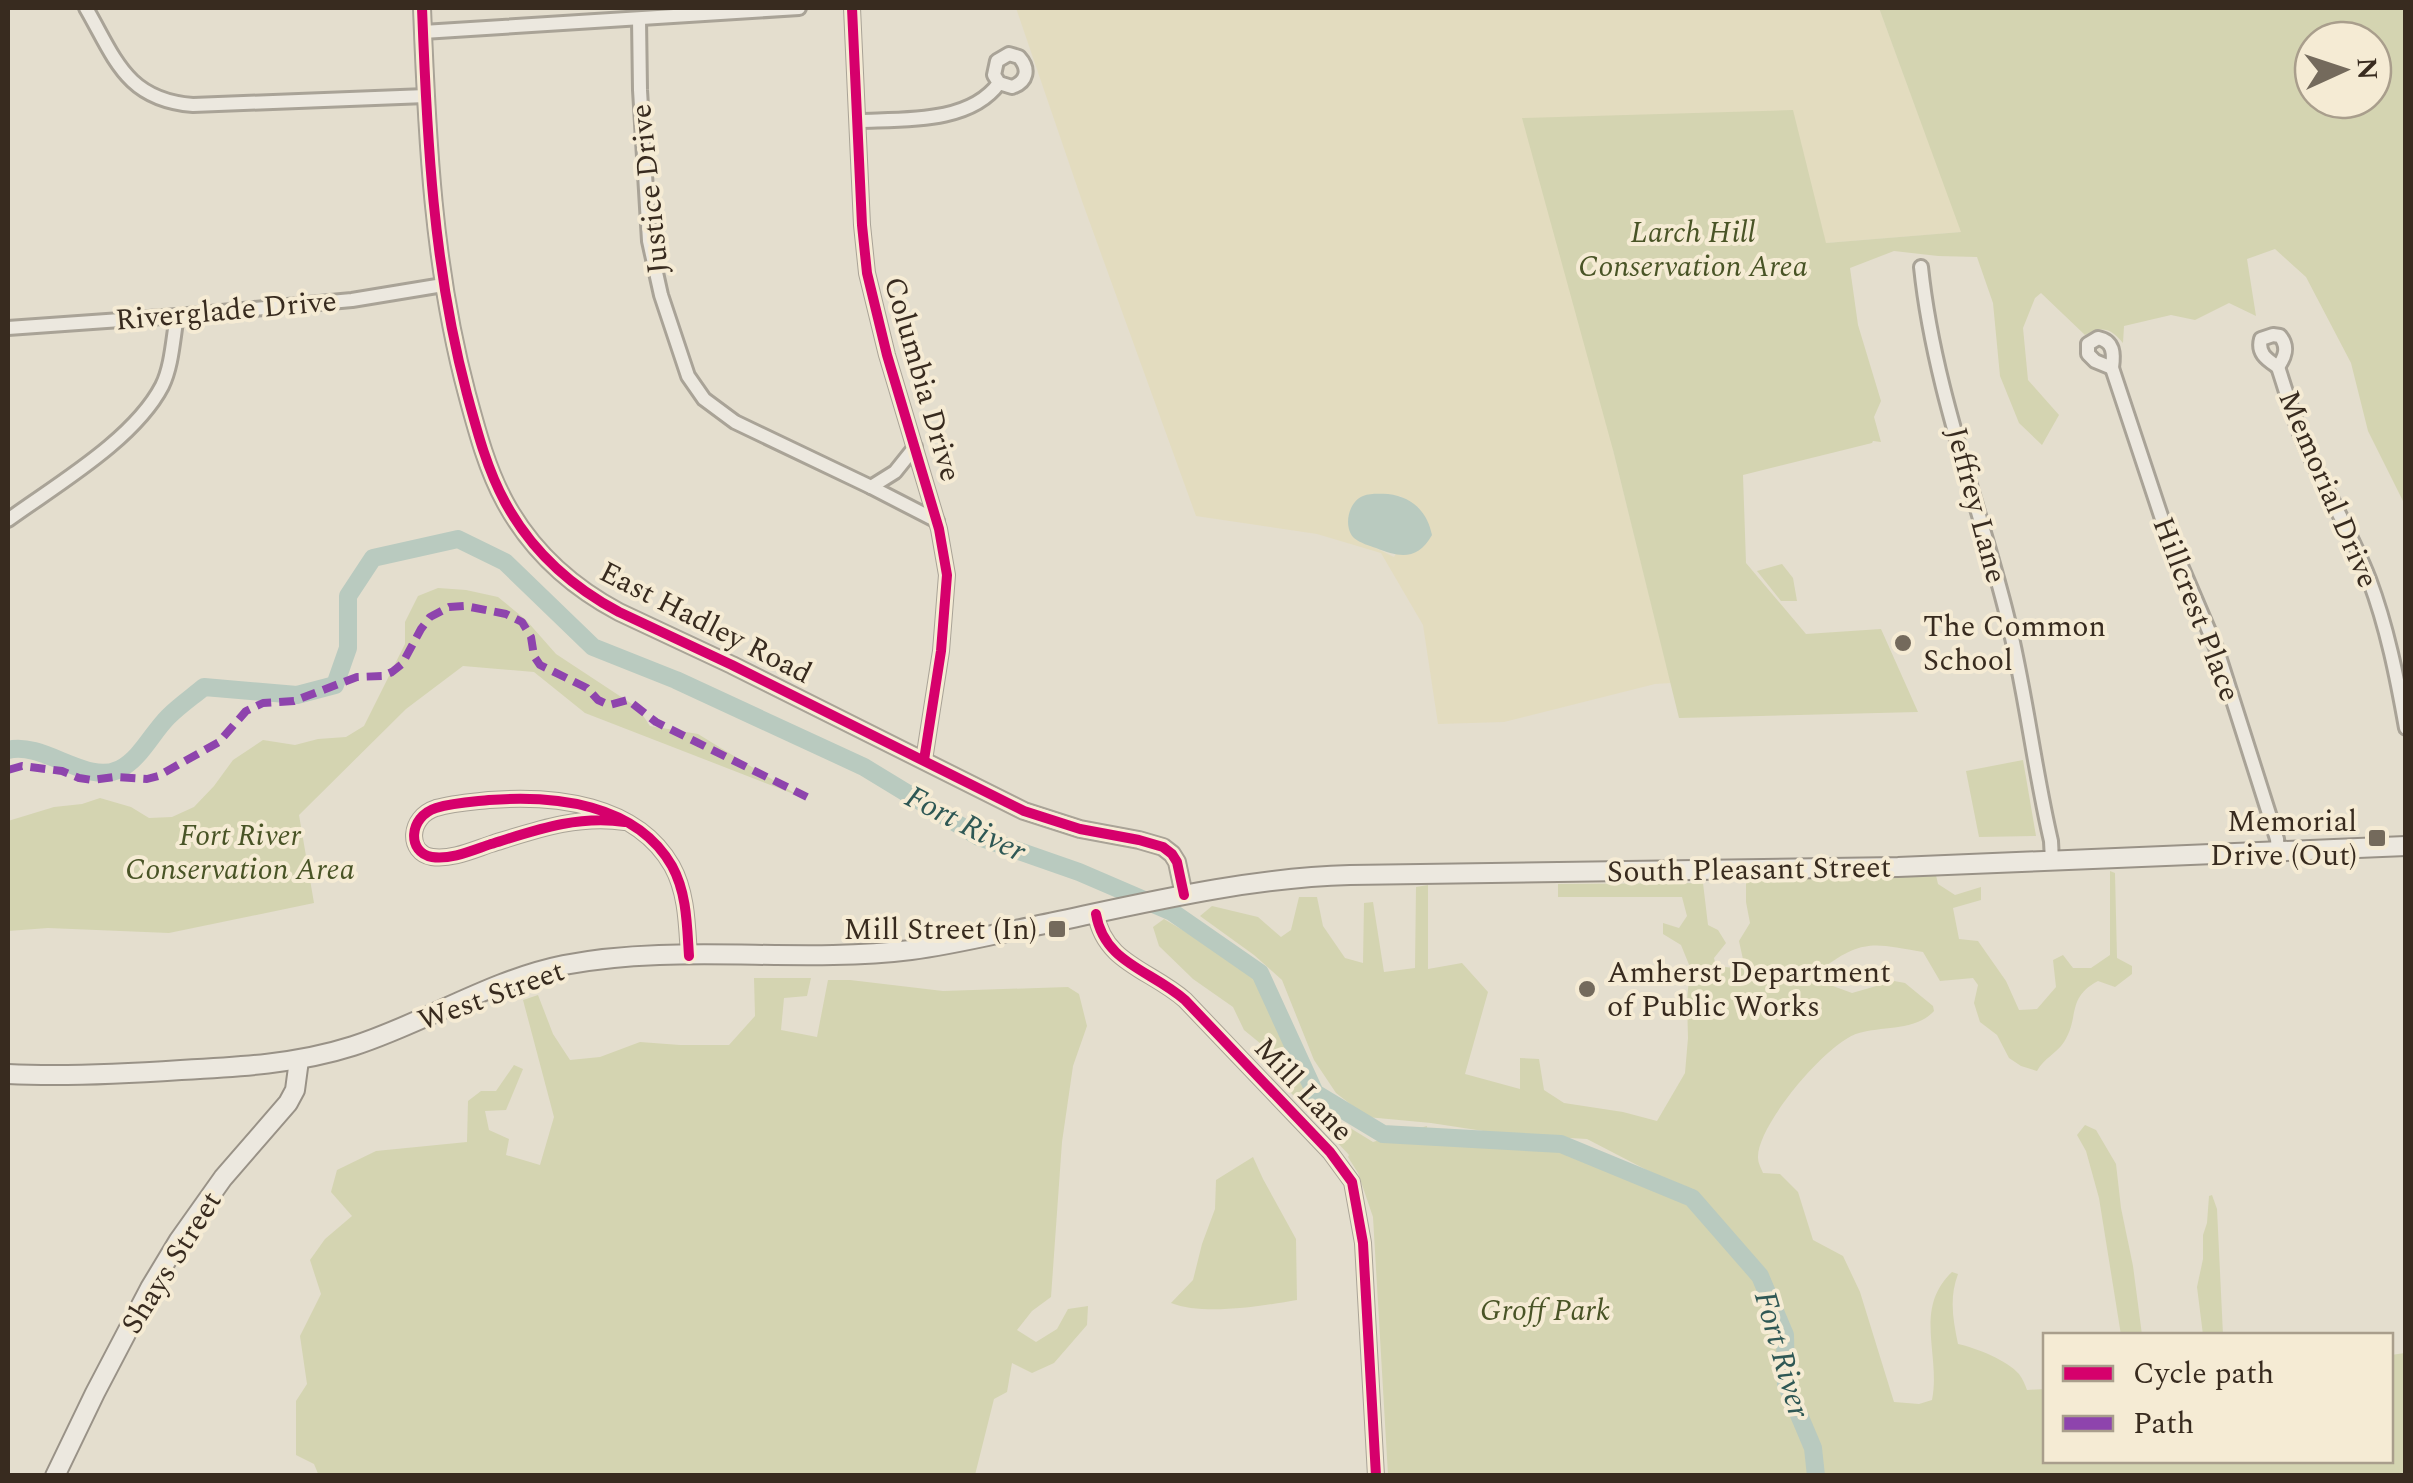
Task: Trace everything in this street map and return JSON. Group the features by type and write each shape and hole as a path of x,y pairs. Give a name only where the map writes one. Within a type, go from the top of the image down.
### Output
{"main road":[{"name":"South Pleasant Street","path":"1096,914 1255,882 1334,875 1773,870 2406,846"},
{"name":"West Street","path":"8,1074 128,1074 299,1060 385,1035 496,986 555,967 610,959 878,954 1096,914"},
{"name":"Shays Street","path":"55,1476 161,1269 194,1216 288,1102 295,1090 299,1060"}],"street":[{"path":"86,8 119,67 148,92 173,103 249,104 426,96"},
{"name":"East Hadley Road","path":"422,8 432,205 443,285 464,384 491,472 512,514 549,560 580,588 619,612 996,798 1080,829 1167,849 1179,867 1177,897"},
{"path":"423,32 798,8"},
{"name":"Columbia Drive","path":"852,8 867,273 945,557 947,585 938,681 924,760"},
{"name":"Justice Drive","path":"640,18 640,90 650,249 688,376 704,399 735,422 937,521"},
{"path":"858,121 926,117 962,110 985,98 1000,84"},
{"name":"Jeffrey Lane","path":"1921,267 1936,357 2010,626 2052,861"},
{"name":"Riverglade Drive","path":"8,328 369,298 443,285"},
{"path":"8,520 121,436 142,414 163,384 177,316"},
{"name":"Memorial Drive","path":"2278,367 2306,447 2370,582 2390,648 2406,728"},
{"name":"Hillcrest Place","path":"2112,368 2165,528 2217,650 2278,852"},
{"path":"871,487 900,467 914,448"},
{"path":"625,822 577,820 436,857 421,852 414,829 420,817 435,808 508,799 588,806 625,822 652,841 674,869 682,893 689,956"},
{"name":"Mill Lane","path":"1096,914 1108,946 1185,1000 1330,1152 1352,1182 1363,1242 1376,1476"}],"green space":[{"name":"Larch Hill Conservation Area","path":"1016,8 1879,8 1962,232 1826,243 1613,450 1671,683 1504,722 1438,724 1423,625 1381,553 1317,534 1196,516","holes":["1400,496 1419,508 1394,557 1352,536"]},
{"name":"Larch Hill Conservation Area","path":"1879,8 2405,8 2405,505 2368,431 2351,363 2306,277 2275,249 2247,259 2256,316 2229,303 2195,320 2171,315 2124,326 2123,343 2106,330 2085,335 2041,293 2035,298 2023,328 2028,380 2059,415 2042,445 2019,423 2000,376 1993,303 1977,257 1894,251 1850,268 1858,325 1881,401 1874,417 1881,442 1743,475 1746,563 1806,634 1881,629 1918,712 1679,718 1613,450 1522,118 1793,110 1826,243 1961,232"},
{"path":"1782,564 1793,578 1797,601 1781,601 1757,571"},
{"name":"Fort River Conservation Area","path":"438,588 498,597 526,620 556,654 638,708 650,726 698,734 799,796 585,713 534,672 463,666 406,709 299,815 314,903 169,933 48,928 8,931 8,821 100,798 131,807 149,818 172,817 194,807 233,760 263,740 295,745 346,737 364,726 405,644 405,622 418,596"},
{"path":"2023,760 2036,836 1979,837 1966,771"},
{"name":"Groff Park","path":"1935,871 1938,884 1955,895 1981,887 1981,900 1953,908 1959,939 1978,941 2006,981 2019,1010 2037,1009 2056,987 2053,960 2063,955 2073,968 2091,968 2110,955 2110,871 2115,873 2117,958 2132,966 2132,974 2115,987 2098,981 2081,994 2064,1042 2037,1071 2009,1058 1997,1035 1980,1022 1974,1003 1978,985 1973,978 1940,981 1923,952 1870,946 1848,952 1822,969 1830,985 1852,993 1894,981 1905,983 1934,1011 1909,1025 1859,1033 1830,1051 1781,1106 1758,1158 1763,1173 1780,1174 1798,1192 1813,1240 1843,1256 1860,1292 1894,1402 1919,1404 1932,1400 1931,1317 1940,1286 1952,1272 1958,1274 1953,1318 1958,1344 2007,1364 2019,1374 2027,1390 2043,1389 2043,1463 2393,1463 2393,1355 2405,1353 2405,1475 1388,1475 1373,1217 1358,1173 1349,1155 1277,1078 1278,1058 1244,1030 1233,1007 1193,979 1159,946 1153,927 1164,919 1258,975 1321,1110 1373,1142 1427,1126 1426,1134 1576,1145 1634,1167 1690,1197 1691,1193 1587,1139 1503,1134 1367,1117 1336,1093 1314,1060 1282,980 1200,916 1212,906 1258,917 1281,937 1291,930 1299,897 1317,897 1323,926 1345,958 1363,963 1364,903 1373,902 1384,972 1415,968 1416,887 1428,885 1428,969 1462,963 1488,992 1465,1074 1520,1089 1520,1058 1539,1059 1544,1090 1564,1103 1657,1121 1685,1073 1690,967 1681,945 1663,934 1663,923 1679,928 1687,916 1682,897 1558,897 1558,884 1703,883 1708,925 1718,930 1726,943 1714,958 1716,966 1734,968 1744,964 1739,941 1750,923 1746,880"},
{"path":"754,978 811,978 807,996 784,998 781,1030 817,1037 828,980 943,991 1068,987 1079,994 1087,1026 1073,1066 1062,1142 1051,1297 1032,1311 1017,1330 1036,1342 1057,1329 1068,1309 1088,1306 1087,1325 1054,1363 1032,1373 1012,1363 1007,1392 994,1399 975,1475 319,1476 314,1464 296,1455 296,1401 307,1384 300,1336 321,1294 310,1260 325,1239 352,1216 331,1192 337,1170 376,1151 467,1142 468,1101 481,1091 496,1091 514,1065 523,1069 506,1110 485,1111 489,1130 509,1139 506,1155 540,1165 554,1117 523,1000 538,995 553,1034 570,1060 600,1057 640,1042 729,1045 755,1016"},
{"path":"2085,1125 2096,1130 2116,1164 2142,1333 2121,1333 2099,1198 2086,1151 2077,1135"},
{"path":"1253,1157 1296,1239 1297,1300 1216,1309 1171,1303 1193,1280 1215,1209 1216,1180"},
{"path":"2212,1195 2217,1209 2223,1333 2203,1333 2197,1287"}],"shaded area":[{"path":"1369,494 1388,494 1411,502 1426,519 1432,535 1414,553 1385,551 1359,541 1351,533 1349,515 1358,499"}],"waterway":[{"name":"Fort River","path":"8,750 36,752 107,773 134,758 168,717 204,687 297,695 335,685 348,648 348,596 373,558 458,539 505,562 593,647 676,680 864,767 979,837 1079,872 1172,912 1260,973 1315,1093 1383,1134 1561,1144 1692,1198 1760,1276 1785,1335 1786,1384 1813,1448 1816,1476"}],"marked path":[{"path":"8,770 22,766 92,780 158,776 219,742 246,711 263,703 294,701 357,677 392,672 402,664 430,617 449,607 465,606 506,614 522,622 540,665 587,688 598,700 609,705 628,700 656,722 807,797"}],"cycle path":[{"path":"422,8 434,202 446,298 483,449 505,502 527,536 569,579 619,612 1024,811 1080,829 1163,847 1177,862 1184,895"},
{"path":"852,8 867,273 939,529 947,575 941,651 924,760"},
{"path":"625,822 557,825 439,858 418,849 414,834 420,819 436,808 489,800 566,802 615,816 637,828 672,866 683,898 689,956"},
{"path":"1096,914 1108,944 1185,1000 1330,1152 1352,1182 1363,1243 1376,1476"}],"place":[{"name":"The Common School","path":"1903,643"},
{"name":"Memorial Drive (Out)","path":"2377,838"},
{"name":"Mill Street (In)","path":"1057,929"},
{"name":"Amherst Department of Public Works","path":"1587,989"}]}
